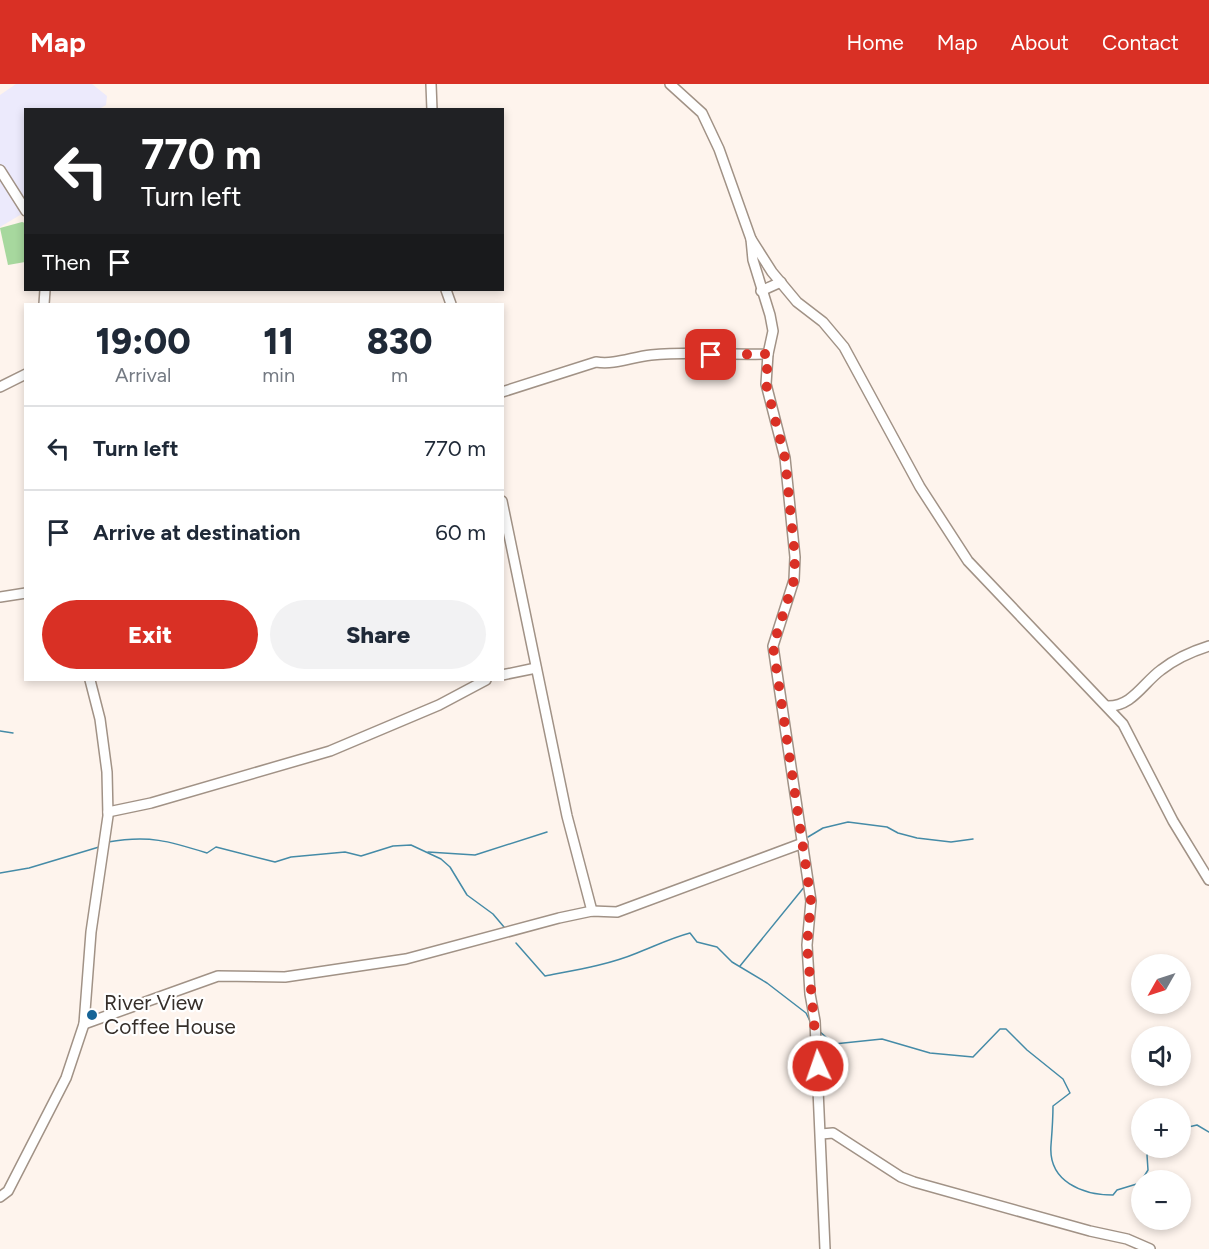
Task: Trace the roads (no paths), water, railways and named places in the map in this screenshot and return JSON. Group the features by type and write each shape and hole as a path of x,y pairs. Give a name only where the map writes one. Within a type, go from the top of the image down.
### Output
{"street":[{"path":"431,84 432,108"},
{"path":"670,84 694,103 708,125 751,239 772,272 797,302 823,322 844,347 920,487 968,561 1123,724 1140,753 1173,821 1209,880"},
{"path":"0,170 24,208"},
{"path":"751,239 753,260 773,332 768,354 766,384 785,458 795,557 794,580 773,646 795,806 811,901 807,945 821,1134 825,1249"},
{"path":"761,291 781,282"},
{"path":"504,391 596,362 608,364 649,355 768,354"},
{"path":"0,387 24,376"},
{"path":"504,511 567,816 592,912"},
{"path":"0,597 24,593"},
{"path":"1107,706 1126,702 1161,669 1191,652 1209,646"},
{"path":"504,675 536,668"},
{"path":"0,1197 8,1191 66,1078 84,1024 91,932 108,812 107,772 100,719 90,681"},
{"path":"108,812 330,751 439,705 484,681"},
{"path":"84,1024 218,976 285,977 406,959 592,912 617,912 803,843"},
{"path":"821,1134 832,1133 901,1177 914,1182 1089,1231 1127,1239 1150,1249"}],"waterway":[{"path":"0,731 13,733"},
{"path":"808,837 823,828 848,822 887,827 898,833 917,838 951,842 973,839"},
{"path":"428,852 475,855 547,832"},
{"path":"108,842 135,839 159,840 207,853 216,847 275,862 291,857 345,852 361,856 393,846 411,845 441,859 450,867 467,895 493,914 504,927"},
{"path":"0,873 29,868 99,847"},
{"path":"740,966 805,886"},
{"path":"516,943 545,976 615,961 690,933 697,942 717,947 732,962 767,983 806,1013 810,1021"},
{"path":"819,1031 834,1044 882,1039 930,1053 973,1057 1000,1029 1006,1029 1027,1050 1063,1079 1070,1093 1053,1106 1052,1158 1061,1177 1079,1189 1113,1195 1117,1190 1140,1183 1148,1170 1147,1158"},
{"path":"1191,1126 1197,1125 1209,1132"}],"place":[{"name":"River View Coffee House","path":"92,1015"}]}
